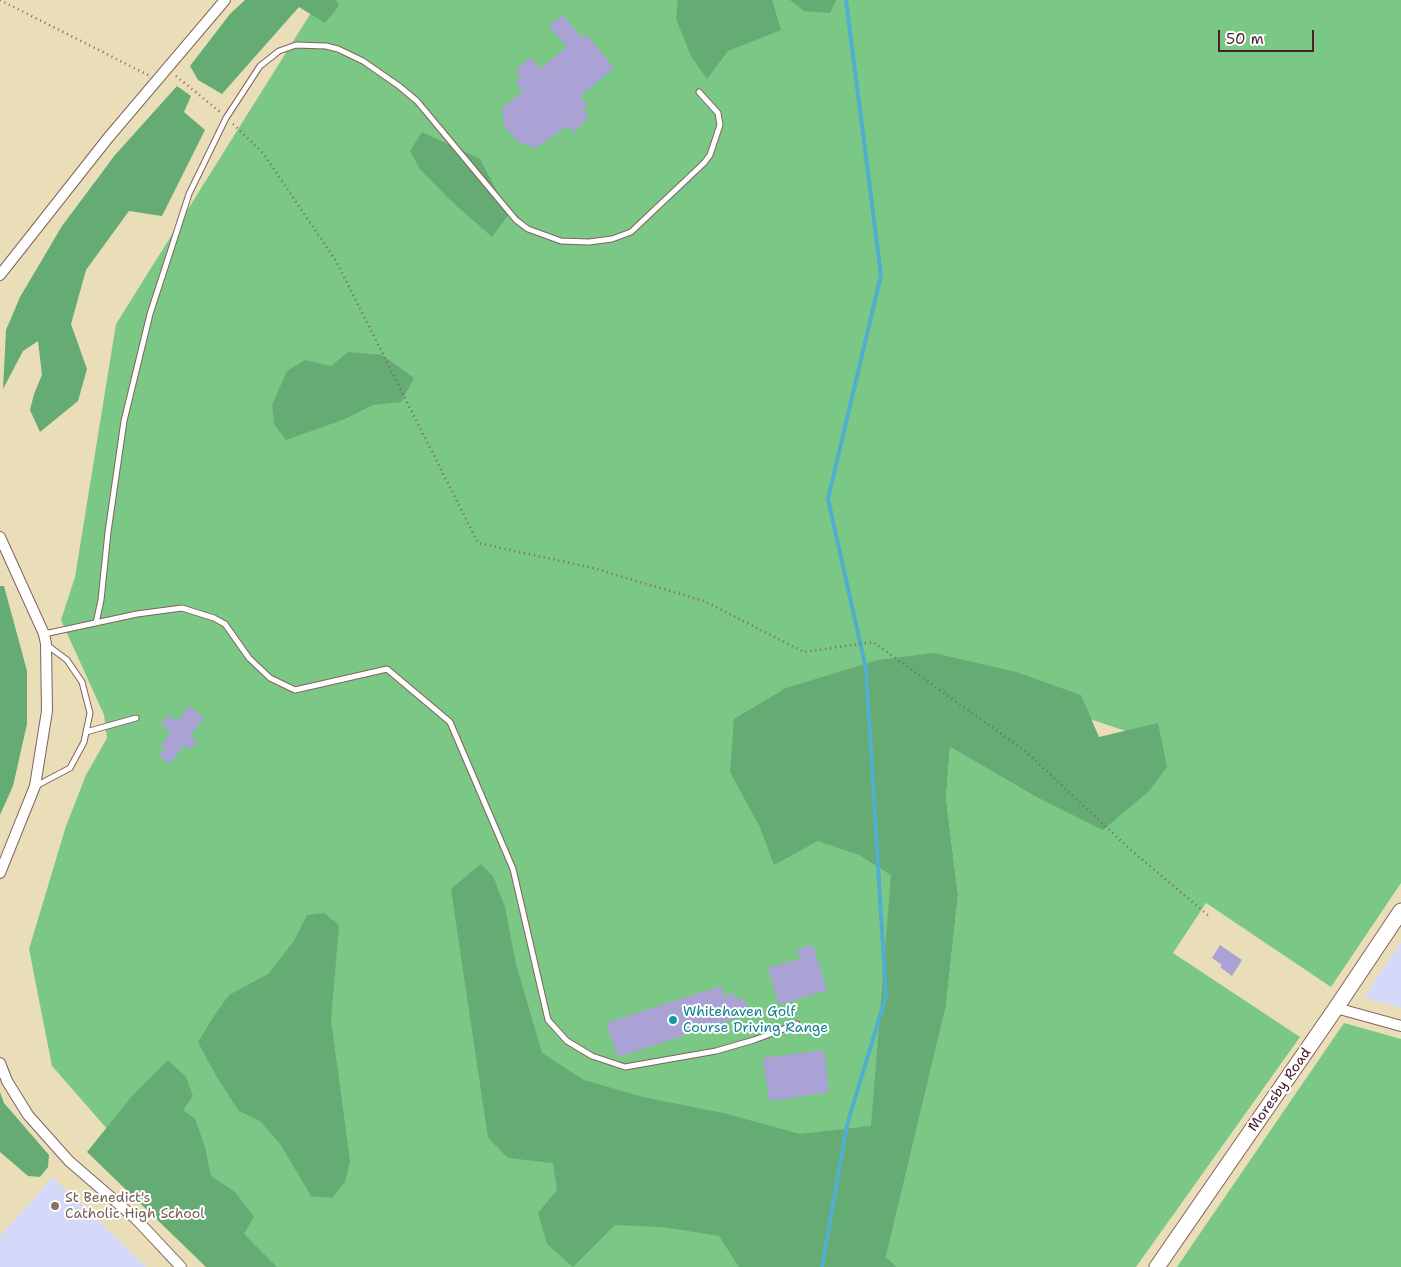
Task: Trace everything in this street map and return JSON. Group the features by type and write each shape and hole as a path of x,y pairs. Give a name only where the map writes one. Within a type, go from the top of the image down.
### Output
{"street":[{"path":"0,274 108,138 225,0"},
{"path":"0,537 45,639 47,711 35,786 0,872"},
{"name":"Moresby Road","path":"1157,1267 1401,911"},
{"path":"1336,1008 1401,1026"},
{"path":"0,1063 7,1081 28,1115 68,1162 136,1219 181,1267"}],"lane":[{"path":"96,623 101,600 108,532 124,421 150,314 189,194 226,118 260,66 279,51 296,45 326,46 338,49 363,61 399,86 416,101 516,220 528,229 561,241 589,242 612,239 631,232 704,163 710,155 720,125 718,114 699,92"},
{"path":"35,786 70,768 84,742 90,713 82,682 67,660 45,639 96,623 137,614 182,608 214,618 225,624 249,658 270,678 295,690 386,669 450,722 513,869 548,1020 567,1041 592,1056 625,1067 716,1051 754,1040 797,1024"},
{"path":"86,732 136,718"}],"path":[{"path":"0,0 157,80"},
{"path":"167,68 226,118 263,153 336,261 478,543 593,568 704,600 804,652 873,642 1025,751 1132,851 1209,916"}],"shaded area":[{"path":"1401,942 1401,1008 1364,997"},
{"name":"St Benedict's Catholic High School","path":"53,1177 146,1267 0,1267 0,1236"}],"green space":[{"path":"245,0 336,0 339,6 325,23 299,7 222,94 198,80 190,66 230,14"},
{"path":"319,0 1401,0 1401,883 1331,987 1206,903 1173,953 1300,1037 1136,1267 897,1267 886,1257 946,1006 958,895 946,798 950,747 1036,797 1103,829 1162,743 927,665 855,1267 228,1267 52,1066 29,949 66,826 86,775 107,738 104,715 61,620 75,577 116,324"},
{"path":"678,0 772,0 781,30 728,51 707,79 691,56 676,19"},
{"path":"790,0 836,0 830,13 804,11"},
{"path":"177,86 191,96 184,112 205,130 162,216 129,211 86,270 71,324 87,369 78,401 40,432 30,410 42,375 38,341 23,351 3,389 6,330 20,297 62,226 115,155"},
{"path":"422,132 480,159 509,214 492,237 450,200 420,169 410,151"},
{"path":"348,352 382,355 414,378 401,402 373,405 345,419 286,440 274,424 272,405 287,371 305,360 331,366"},
{"path":"0,586 4,586 27,671 27,724 13,786 0,815"},
{"path":"934,653 1016,672 1081,695 1099,737 1158,723 1167,767 1149,791 1103,830 1036,797 950,747 946,798 958,895 946,1006 886,1257 897,1267 739,1267 719,1236 663,1227 615,1225 573,1267 547,1244 538,1213 557,1190 553,1163 508,1158 488,1138 451,889 481,864 493,876 505,907 516,964 542,1053 584,1080 643,1097 723,1113 800,1134 871,1126 891,875 859,855 818,841 774,865 760,827 730,772 734,719 786,688 878,660"},
{"path":"324,913 339,925 331,1020 350,1161 345,1182 332,1198 311,1196 281,1145 260,1121 239,1111 216,1076 198,1042 229,995 268,974 294,941 307,915"},
{"path":"1344,1023 1401,1039 1401,1267 1177,1267"},
{"path":"168,1060 186,1077 193,1096 183,1110 195,1119 205,1147 211,1176 235,1192 254,1217 244,1234 277,1267 206,1267 87,1152 132,1096"},
{"path":"0,1092 4,1103 49,1155 48,1167 40,1177 28,1176 0,1152"}],"building":[{"path":"563,15 582,38 586,34 614,68 580,96 588,106 583,110 589,118 573,132 567,126 536,148 518,142 504,126 502,108 523,91 515,82 521,77 515,70 531,57 540,69 567,47 549,26"},
{"path":"189,706 204,718 190,736 197,741 190,750 184,745 170,764 159,756 165,748 161,745 171,731 161,724 168,715 177,721"},
{"path":"813,945 827,990 779,1005 768,968 800,959 797,949"},
{"path":"1220,945 1242,960 1232,976 1212,958"},
{"name":"Whitehaven Golf Course Driving Range","path":"721,986 725,996 734,993 736,1000 744,998 747,1007 738,1010 740,1017 618,1057 606,1023"},
{"path":"824,1050 829,1092 769,1101 763,1058"}],"waterway":[{"path":"822,1267 847,1125 886,996 866,669 828,499 881,275 846,0"}],"place":[{"name":"Whitehaven Golf Course Driving Range","path":"673,1020"},
{"name":"St Benedict's Catholic High School","path":"55,1206"}]}
